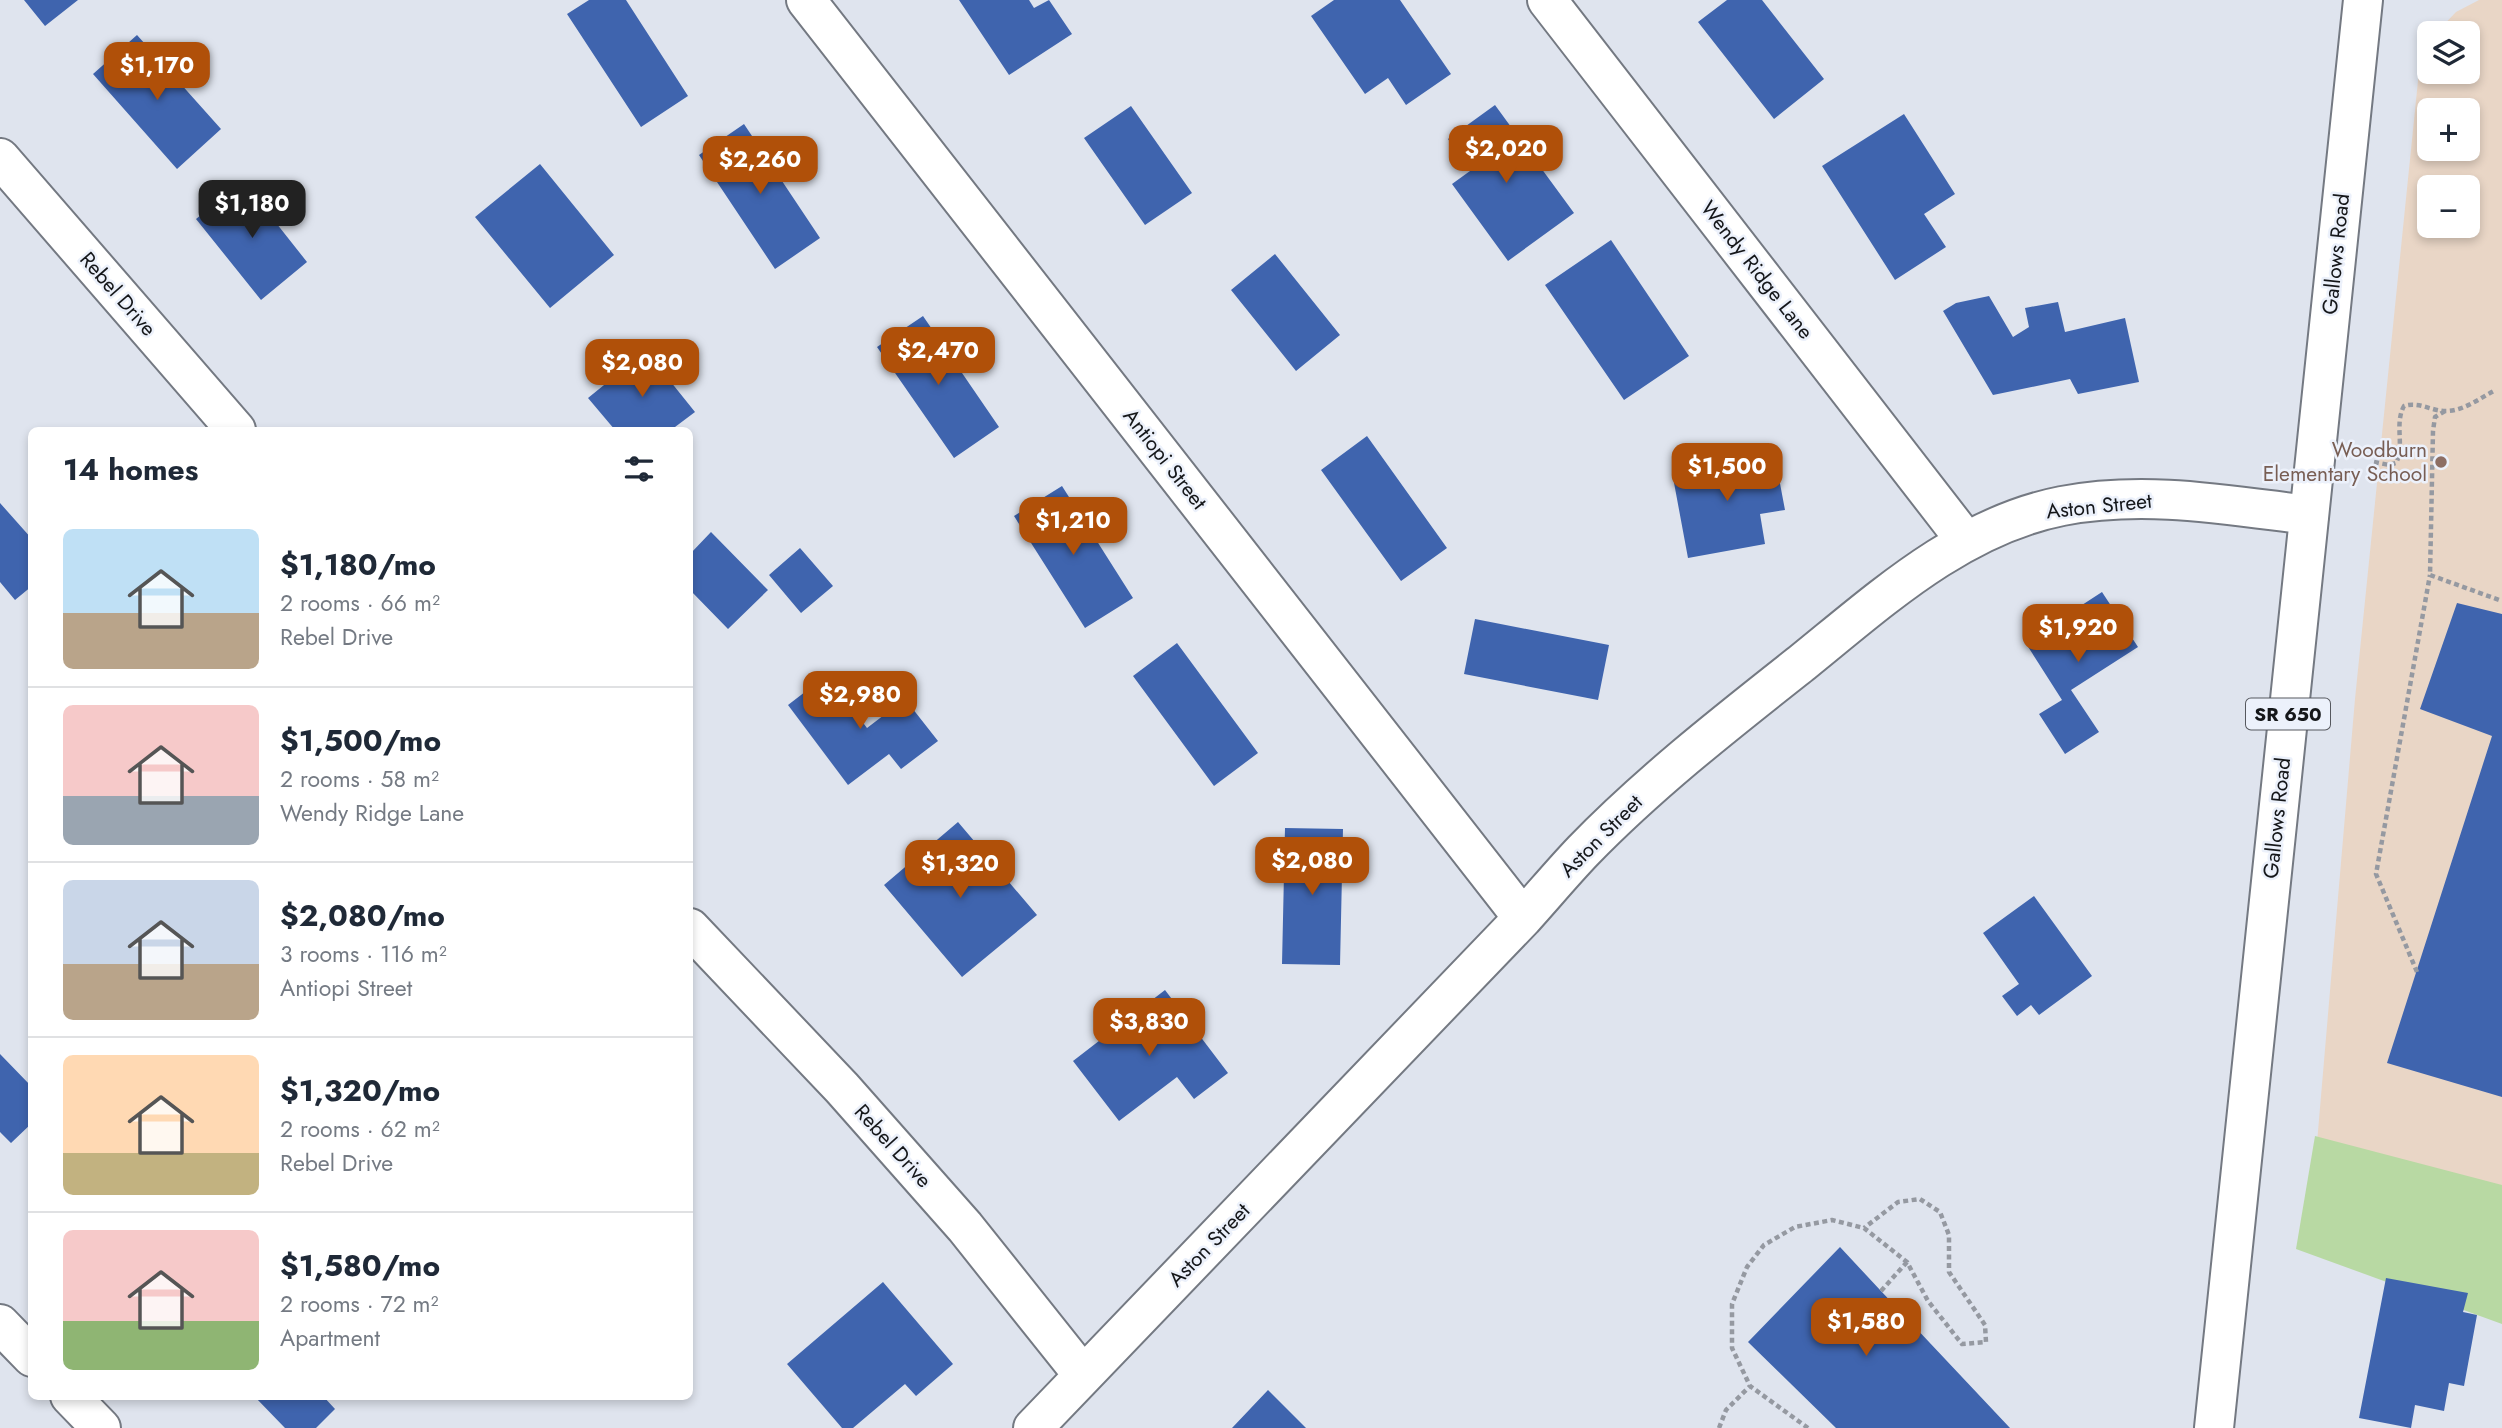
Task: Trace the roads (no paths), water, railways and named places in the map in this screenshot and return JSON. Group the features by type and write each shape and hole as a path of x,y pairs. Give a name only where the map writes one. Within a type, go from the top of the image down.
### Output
{"street":[{"name":"Antiopi Street","path":"806,0 1523,918"},
{"name":"Wendy Ridge Lane","path":"1546,0 1966,541"},
{"name":"Gallows Road","path":"2214,1428 2363,0"},
{"name":"Rebel Drive","path":"0,158 233,427"},
{"name":"Aston Street","path":"1033,1428 1523,918 1583,851 1643,793 1894,589 1966,541 2017,518 2063,506 2136,498 2195,501 2309,514"},
{"name":"Rebel Drive","path":"693,931 842,1088 965,1227 1083,1375"},
{"path":"0,1324 28,1353"},
{"path":"74,1400 101,1428"}],"place":[{"name":"Woodburn Elementary School","path":"2441,462"}]}
